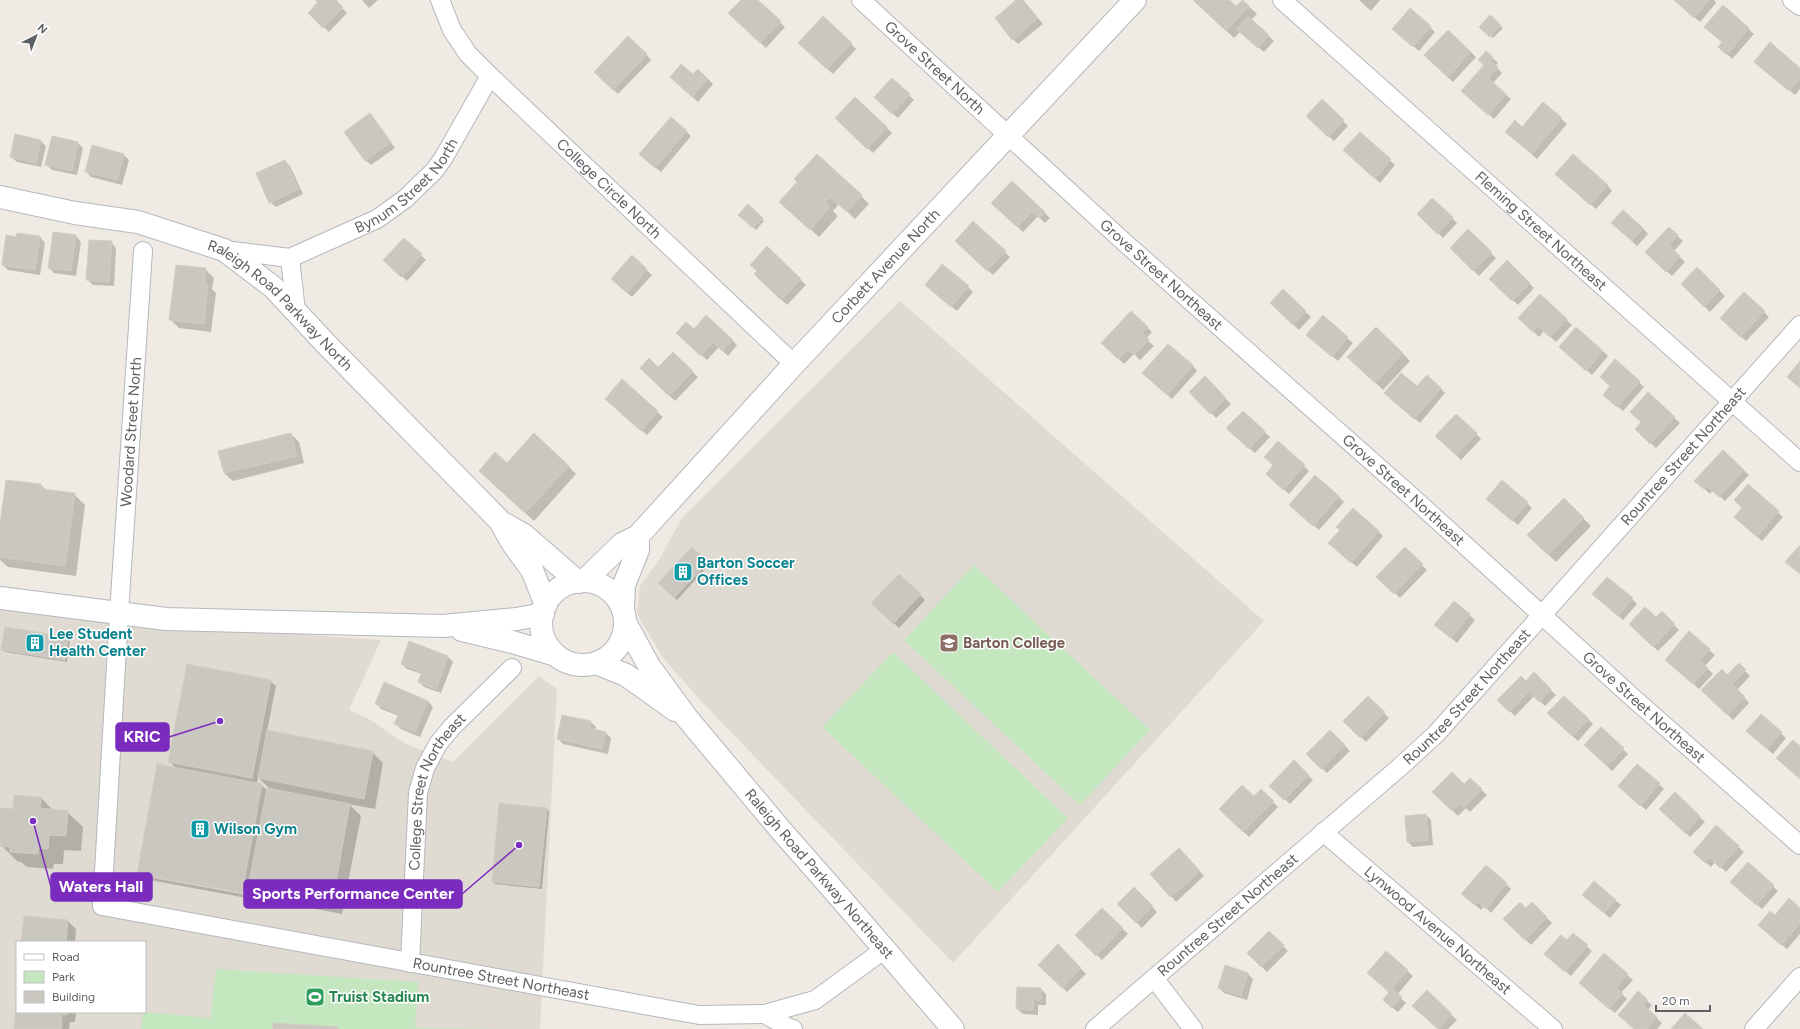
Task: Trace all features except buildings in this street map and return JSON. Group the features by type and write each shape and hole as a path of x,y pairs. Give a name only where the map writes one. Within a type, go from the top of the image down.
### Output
{"street":[{"name":"College Circle North","path":"440,0 452,30 468,54 794,364"},
{"name":"Grove Street North","path":"861,0 1007,136"},
{"name":"Corbett Avenue North","path":"581,582 622,544 638,536 794,364 1135,0"},
{"name":"Fleming Street Northeast","path":"1282,0 1800,462"},
{"path":"1792,0 1800,6"},
{"name":"Bynum Street North","path":"290,258 377,219 405,199 435,170 444,157 490,76"},
{"name":"Grove Street Northeast","path":"1007,136 1800,845"},
{"name":"Raleigh Road Parkway North","path":"0,197 75,213 138,222 224,250 273,287 328,346 500,522 513,544 532,570 544,609"},
{"path":"224,250 290,258 296,311"},
{"name":"Woodard Street North","path":"102,906 119,613 143,251"},
{"name":"Rountree Street Northeast","path":"1095,1029 1400,767 1436,734 1800,325"},
{"name":"Raleigh Road Parkway North","path":"500,522 524,535 581,582"},
{"path":"443,626 512,642 556,655 568,662 582,665 596,663 608,658 618,648 624,635 624,585 638,550 638,536"},
{"path":"556,655 547,644 542,632 544,609 554,593 565,585 581,582 596,583 607,589 616,598 624,615"},
{"path":"0,598 166,619 443,626 517,619 544,609"},
{"name":"Raleigh Road Parkway Northeast","path":"624,615 649,666 687,718 778,828 885,949 952,1029"},
{"name":"Raleigh Road Parkway Northeast","path":"596,663 626,675 655,697 687,718"},
{"name":"College Street Northeast","path":"410,963 418,793 425,768 438,744 452,727 512,668"},
{"name":"Lynwood Avenue Northeast","path":"1323,832 1553,1029"},
{"name":"Rountree Street Northeast","path":"102,906 410,963 698,1022 765,1014 815,1000 885,949"},
{"path":"1754,1029 1800,977"},
{"path":"1154,978 1193,1029"},
{"path":"765,1014 793,1029"}],"shaded area":[{"name":"Barton College","path":"900,301 1264,621 953,963 702,702 663,658 637,614 640,586 659,560 682,518"},
{"path":"0,606 133,623 381,640 349,710 369,719 406,744 453,762 539,676 557,689 540,1029 0,1029"}],"green space":[{"path":"974,565 1150,730 1080,805 904,640"},
{"path":"893,652 1068,818 998,892 822,727"},
{"name":"Truist Stadium","path":"216,969 418,982 415,1028 509,1029 141,1029 143,1013 146,1012 210,1018"}],"place":[{"name":"Barton Soccer Offices","path":"683,572"},
{"name":"Lee Student Health Center","path":"35,643"},
{"name":"Barton College","path":"949,643"},
{"name":"KRIC","path":"220,721"},
{"name":"Waters Hall","path":"33,821"},
{"name":"Wilson Gym","path":"200,829"},
{"name":"Sports Performance Center","path":"519,845"},
{"name":"Truist Stadium","path":"315,997"}]}
